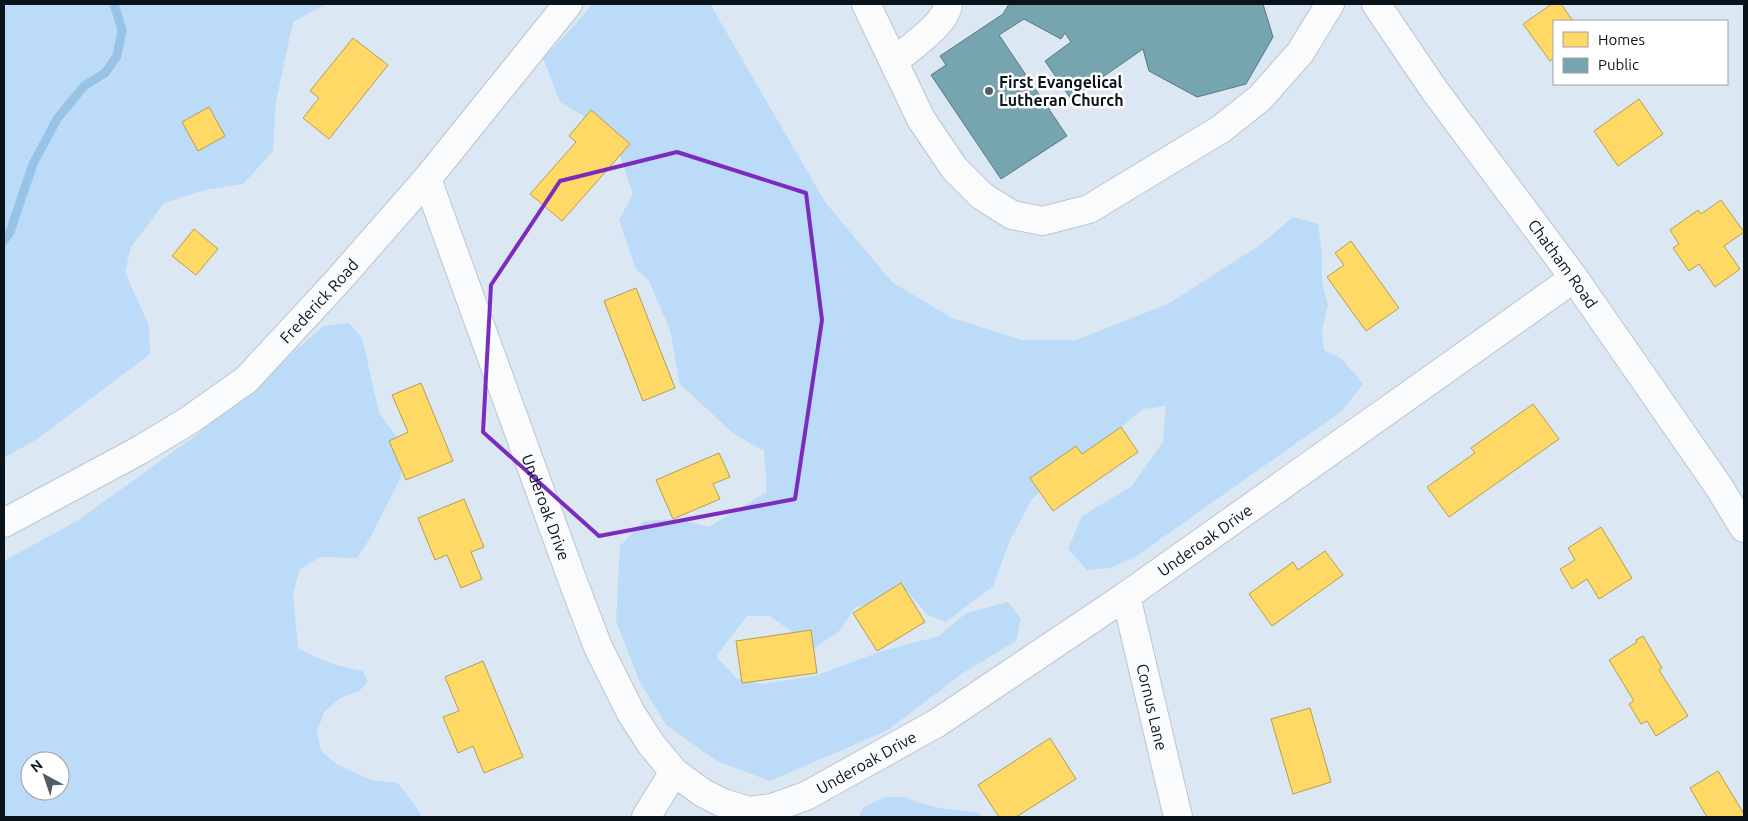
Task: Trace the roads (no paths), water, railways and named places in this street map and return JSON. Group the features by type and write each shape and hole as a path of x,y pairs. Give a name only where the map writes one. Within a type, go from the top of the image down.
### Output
{"street":[{"name":"Frederick Road","path":"4,523 172,431 246,380 335,284 427,179 568,4"},
{"path":"894,61 928,34 947,10 948,4"},
{"path":"874,7 894,61 921,119 954,168 982,196 1012,215 1043,221 1089,209 1221,129 1260,98 1300,53 1330,4"},
{"name":"Chatham Road","path":"1376,4 1435,90 1574,278 1719,487 1744,528"},
{"name":"Underoak Drive","path":"427,179 598,647 631,712 651,744 674,772 703,793 724,803 749,811 772,808 806,796 937,723 1126,596 1574,278"},
{"name":"Cornus Lane","path":"1126,596 1178,817"},
{"path":"646,817 674,772"}],"waterway":[{"path":"4,240 10,232 33,164 57,119 84,86 105,73 117,56 122,30 114,4"}],"place":[{"name":"First Evangelical Lutheran Church","path":"989,91"}]}
